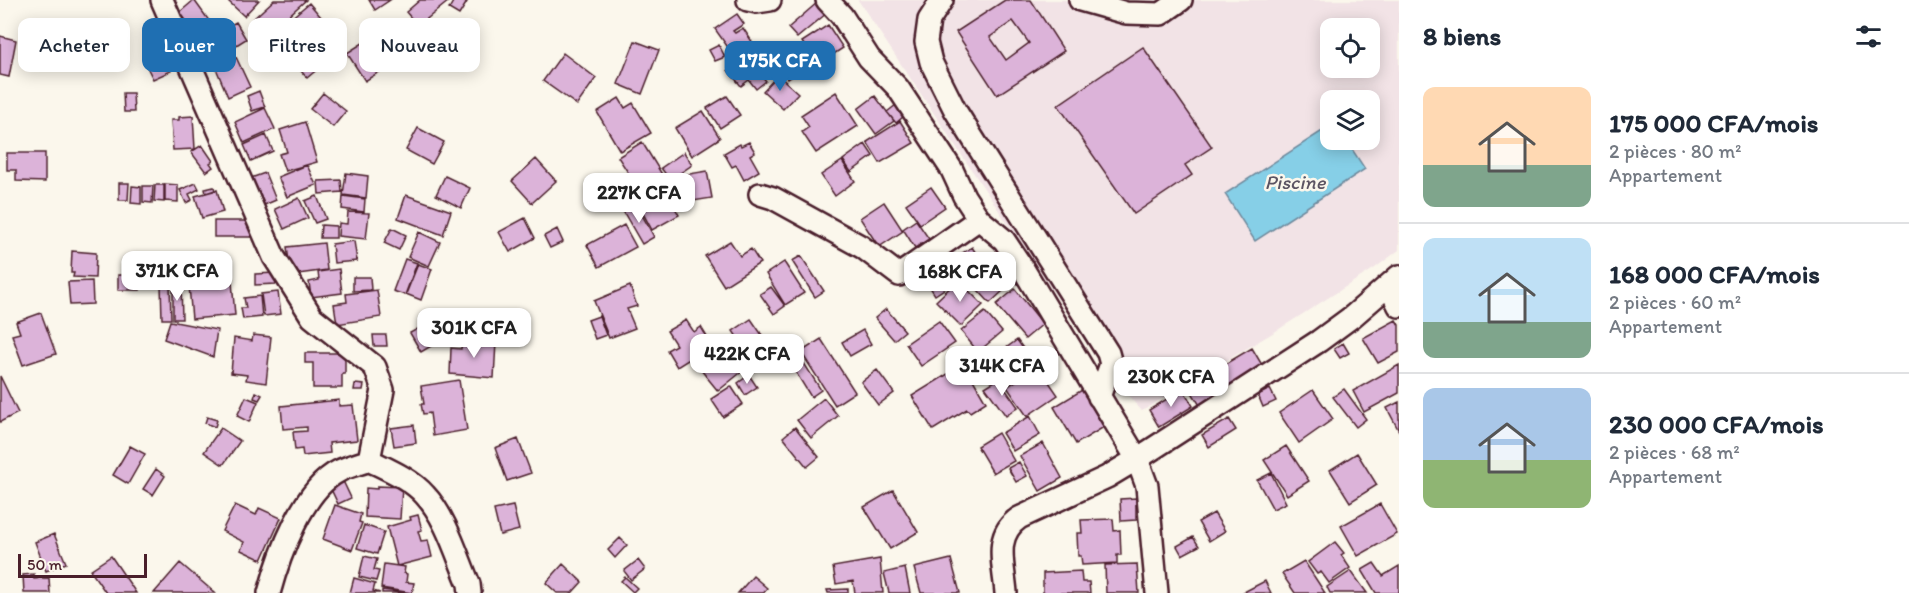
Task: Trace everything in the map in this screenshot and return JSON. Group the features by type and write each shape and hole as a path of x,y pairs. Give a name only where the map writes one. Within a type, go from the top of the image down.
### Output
{"street":[{"path":"162,0 274,257 312,317 375,367 382,390 369,460"},
{"path":"748,0 757,2 770,0"},
{"path":"827,0 842,16 869,58 898,88 952,170 964,196 979,219 1004,240 1137,459 1147,486 1157,593"},
{"path":"942,0 929,20 926,42 930,62 955,110 1108,353 1110,364 1099,396"},
{"path":"1080,0 1126,13 1161,14 1181,0"},
{"path":"760,194 773,198 862,247 899,275 979,219"},
{"path":"1006,593 1002,539 1011,524 1019,518 1107,477 1137,459 1319,341 1394,281 1399,306"},
{"path":"269,593 299,513 317,488 338,472 369,460 398,474 425,495 444,524 469,584 470,593"}],"shaded area":[{"path":"858,0 1399,0 1399,250 1375,268 1276,331 1142,411 1106,371"}],"water":[{"name":"Piscine","path":"1320,132 1320,150 1353,150 1365,169 1255,241 1225,194"}],"building":[{"path":"194,0 207,18 184,18 180,12"},
{"path":"227,0 259,0 244,16"},
{"path":"274,0 306,0 286,18 254,18"},
{"path":"369,0 390,0 375,10"},
{"path":"420,0 449,1 428,18 411,18 406,12"},
{"path":"454,0 467,2 459,15 449,9"},
{"path":"1005,0 1031,0 1064,51 997,95 956,32","holes":["1013,21 1029,43 1006,60 990,37"]},
{"path":"818,2 827,13 797,38 788,28"},
{"path":"309,3 322,18 291,18"},
{"path":"834,13 848,35 842,39 828,17"},
{"path":"737,14 744,24 733,31 735,33 743,28 753,43 734,56 715,29"},
{"path":"236,22 246,39 236,45"},
{"path":"828,25 843,48 817,65 802,42"},
{"path":"0,36 16,40 9,77 0,75"},
{"path":"635,41 659,50 642,94 618,84"},
{"path":"359,45 359,72 347,53"},
{"path":"719,45 725,57 715,61 709,50"},
{"path":"797,46 809,65 788,79 781,70 775,73 770,64"},
{"path":"1143,47 1212,147 1185,165 1192,175 1134,214 1058,105"},
{"path":"563,53 596,78 577,105 543,81"},
{"path":"745,55 766,81 756,89 749,80 741,86 728,70"},
{"path":"236,57 250,87 228,97 218,72 236,72"},
{"path":"150,72 169,72 153,79"},
{"path":"302,72 314,72 307,78"},
{"path":"359,72 379,72 365,81"},
{"path":"778,75 798,93 783,109 763,91"},
{"path":"259,91 265,107 252,111 247,96"},
{"path":"836,92 858,126 816,153 802,132 809,127 801,115"},
{"path":"123,93 133,93 134,112 124,112"},
{"path":"323,93 346,111 333,127 310,109"},
{"path":"727,96 740,115 720,128 707,108"},
{"path":"875,96 894,121 876,134 858,109"},
{"path":"619,98 625,108 633,103 651,133 620,151 597,112"},
{"path":"901,101 910,111 896,123 887,112"},
{"path":"265,108 275,129 244,143 235,122"},
{"path":"703,111 720,138 692,156 675,128"},
{"path":"193,116 195,149 173,150 171,120"},
{"path":"900,121 914,143 880,163 867,142"},
{"path":"305,122 317,162 285,171 279,154 287,152 280,130"},
{"path":"418,128 444,142 432,164 406,150"},
{"path":"266,135 273,151 251,161 244,145"},
{"path":"642,142 663,176 640,191 618,157"},
{"path":"749,142 755,152 750,155 759,171 744,180 736,165 732,167 724,153"},
{"path":"865,144 873,156 851,172 843,160"},
{"path":"202,145 213,161 210,163 213,167 206,172 191,152"},
{"path":"684,152 692,165 670,180 661,168"},
{"path":"7,153 45,153 45,182 16,181 16,170 7,170"},
{"path":"536,159 556,181 532,203 512,181"},
{"path":"842,161 855,181 835,196 821,175"},
{"path":"307,165 316,185 287,197 278,177"},
{"path":"707,171 712,198 687,202 683,175"},
{"path":"265,173 276,200 262,206 251,178"},
{"path":"346,173 368,176 366,198 343,195"},
{"path":"445,176 470,188 461,208 436,195"},
{"path":"341,180 342,192 319,194 318,181"},
{"path":"119,183 129,183 128,200 119,200"},
{"path":"196,183 199,189 189,194 192,200 186,203 180,190"},
{"path":"165,184 178,185 178,202 165,201"},
{"path":"155,185 164,185 164,202 154,201"},
{"path":"132,186 141,187 141,204 131,203"},
{"path":"143,186 153,186 152,203 143,202"},
{"path":"214,187 215,190 206,193 205,189"},
{"path":"663,187 679,215 652,230 637,202"},
{"path":"931,187 945,207 920,224 906,204"},
{"path":"217,190 223,212 202,218 195,196"},
{"path":"406,195 451,211 443,235 398,218"},
{"path":"317,196 326,219 315,223 305,201"},
{"path":"343,196 365,199 364,212 342,209"},
{"path":"299,198 308,218 284,229 275,209"},
{"path":"884,202 903,231 879,247 860,218"},
{"path":"636,204 654,237 642,244 623,211"},
{"path":"348,212 369,213 366,239 338,236 339,223 347,224"},
{"path":"525,218 535,238 510,252 499,232"},
{"path":"916,220 929,239 915,248 903,229"},
{"path":"214,221 256,221 256,237 214,237"},
{"path":"321,225 336,226 336,238 320,238"},
{"path":"624,225 636,247 599,267 587,245"},
{"path":"392,228 406,235 399,250 384,243"},
{"path":"557,229 563,242 550,248 544,236"},
{"path":"419,232 440,242 429,266 408,257"},
{"path":"354,241 357,261 334,263 332,244"},
{"path":"730,241 740,256 751,249 760,263 724,286 705,256"},
{"path":"324,243 327,270 291,275 287,247"},
{"path":"972,247 990,276 969,290 950,261"},
{"path":"72,251 96,253 95,278 73,277 74,273 71,273"},
{"path":"801,256 824,291 815,297 792,261"},
{"path":"405,259 417,263 405,295 393,291"},
{"path":"936,260 944,272 925,284 918,273"},
{"path":"784,262 804,293 785,305 766,274"},
{"path":"418,264 432,269 421,300 406,294"},
{"path":"1005,265 1017,278 990,303 978,290"},
{"path":"339,269 342,293 311,297 309,282 319,280 318,272"},
{"path":"945,272 953,283 935,295 928,284"},
{"path":"276,273 276,284 255,285 255,274"},
{"path":"118,275 140,275 140,290 118,290"},
{"path":"353,277 370,277 371,290 353,291"},
{"path":"958,280 983,305 961,326 936,301"},
{"path":"92,281 93,304 70,305 68,282"},
{"path":"232,282 235,315 192,319 189,286"},
{"path":"161,284 170,284 171,319 162,319"},
{"path":"173,284 181,284 182,319 173,319"},
{"path":"630,286 637,306 627,309 635,328 609,338 594,301"},
{"path":"771,287 785,306 774,314 760,294"},
{"path":"1015,289 1043,324 1025,339 996,305"},
{"path":"377,290 381,317 337,324 334,304 347,302 346,294"},
{"path":"278,292 281,314 264,316 261,294"},
{"path":"260,296 262,317 243,319 241,308 246,308 244,298"},
{"path":"886,309 905,331 894,340 875,318"},
{"path":"985,312 1002,332 978,352 961,331"},
{"path":"41,313 56,354 23,365 12,335 20,333 16,322"},
{"path":"599,316 606,335 595,339 588,320"},
{"path":"440,317 450,335 421,352 410,333"},
{"path":"751,319 769,345 751,358 733,331"},
{"path":"686,320 694,332 701,327 707,337 699,342 704,350 677,367 667,350 676,345 667,331"},
{"path":"1396,320 1399,325 1399,352 1378,363 1363,338"},
{"path":"170,321 217,330 213,357 164,339"},
{"path":"939,321 955,343 921,366 906,344"},
{"path":"863,330 871,344 850,356 842,342"},
{"path":"253,335 271,337 266,383 246,380 247,375 231,373 234,338 252,341"},
{"path":"373,335 386,335 387,346 374,346"},
{"path":"821,339 855,392 835,405 801,352"},
{"path":"462,340 496,342 494,378 450,374 451,348 461,349"},
{"path":"1017,340 1033,362 1006,381 991,359"},
{"path":"1343,343 1349,353 1340,358 1334,349"},
{"path":"1252,348 1265,370 1201,407 1188,386"},
{"path":"727,349 744,370 718,391 701,370"},
{"path":"305,353 345,353 342,388 313,388 313,363 305,363"},
{"path":"800,357 821,390 811,397 790,363"},
{"path":"964,364 986,402 970,412 967,409 933,430 912,396"},
{"path":"1399,365 1399,393 1364,412 1353,391"},
{"path":"1038,366 1058,395 1027,416 1007,387"},
{"path":"877,370 894,393 878,405 861,382"},
{"path":"749,375 757,387 745,395 738,383"},
{"path":"0,376 18,413 0,422"},
{"path":"998,379 1018,407 1006,416 985,387"},
{"path":"459,380 467,430 433,436 430,413 423,414 421,386"},
{"path":"355,384 364,385 363,390 354,390"},
{"path":"731,386 743,404 723,417 711,399"},
{"path":"1183,389 1193,406 1159,427 1149,410"},
{"path":"1270,389 1276,401 1263,407 1258,395"},
{"path":"1344,389 1366,419 1356,427 1333,397"},
{"path":"1082,390 1104,427 1076,444 1054,407"},
{"path":"1313,390 1333,419 1299,443 1279,413"},
{"path":"256,392 262,395 259,400 254,398"},
{"path":"246,397 258,402 249,422 237,416"},
{"path":"824,398 838,416 811,438 797,420"},
{"path":"339,400 339,406 353,405 357,440 329,443 330,453 303,456 302,449 295,450 293,432 307,431 307,427 283,429 281,406"},
{"path":"1399,402 1399,431 1387,408"},
{"path":"1030,416 1040,435 1013,451 1002,433"},
{"path":"207,417 217,420 215,427 205,423"},
{"path":"1229,419 1236,430 1209,447 1202,435"},
{"path":"414,425 416,443 394,446 391,428"},
{"path":"795,427 819,457 807,467 783,437"},
{"path":"221,428 240,441 223,465 204,452"},
{"path":"998,433 1014,461 993,473 977,446"},
{"path":"518,439 531,473 507,481 495,448"},
{"path":"1043,443 1062,478 1040,491 1020,456"},
{"path":"130,446 145,454 128,484 113,475"},
{"path":"1286,446 1309,481 1287,495 1264,460"},
{"path":"1357,453 1377,485 1350,502 1330,470"},
{"path":"1019,462 1027,476 1016,482 1008,468"},
{"path":"156,469 165,476 153,495 143,489"},
{"path":"1271,473 1286,503 1273,509 1257,480"},
{"path":"343,481 351,498 338,504 330,487"},
{"path":"377,486 402,487 400,519 365,517 366,488 377,489"},
{"path":"893,490 918,532 890,549 864,507"},
{"path":"1136,498 1136,520 1121,521 1120,499"},
{"path":"1380,504 1397,534 1358,556 1341,526"},
{"path":"235,505 256,515 259,508 281,518 262,560 241,550 244,542 222,531"},
{"path":"335,505 361,514 359,522 362,523 352,550 323,539"},
{"path":"513,506 519,530 500,535 494,510"},
{"path":"1214,513 1225,531 1209,541 1198,522"},
{"path":"418,515 422,530 418,531 421,541 428,540 432,557 397,566 387,527 411,520 410,517"},
{"path":"1113,519 1114,531 1120,530 1121,555 1117,555 1117,563 1082,565 1081,556 1078,556 1077,533 1082,533 1081,520"},
{"path":"364,525 384,532 377,554 357,548"},
{"path":"54,534 66,563 46,571 35,542"},
{"path":"1193,537 1199,546 1182,555 1177,546"},
{"path":"620,538 627,545 615,558 608,550"},
{"path":"1335,542 1344,553 1341,555 1350,568 1329,583 1321,572 1317,574 1308,562"},
{"path":"111,556 136,593 106,593 90,570"},
{"path":"364,556 377,559 374,570 379,571 376,581 359,577"},
{"path":"880,559 883,593 855,593 853,581 836,584 833,567"},
{"path":"951,559 960,593 921,593 914,568"},
{"path":"638,560 645,569 631,580 624,571"},
{"path":"1304,561 1325,593 1295,593 1282,574"},
{"path":"180,563 215,593 154,593"},
{"path":"1374,563 1383,576 1399,566 1399,593 1376,593 1362,570"},
{"path":"384,564 405,567 406,582 414,583 412,593 381,588"},
{"path":"563,564 582,582 572,593 557,593 546,583"},
{"path":"1137,564 1139,593 1106,593 1105,565"},
{"path":"905,568 910,593 889,593 884,573"},
{"path":"1081,571 1082,582 1089,582 1090,593 1043,593 1043,573"},
{"path":"1351,571 1367,593 1330,593 1327,587"},
{"path":"34,574 34,579 49,578 50,593 24,593 23,575"},
{"path":"753,576 767,588 763,593 738,593"},
{"path":"625,577 637,588 633,592 621,581"},
{"path":"354,578 375,584 373,591 380,593 350,593"},
{"path":"1265,581 1271,593 1242,593"},
{"path":"848,589 848,593 828,593 827,590"},
{"path":"382,590 408,593 382,593"}]}
